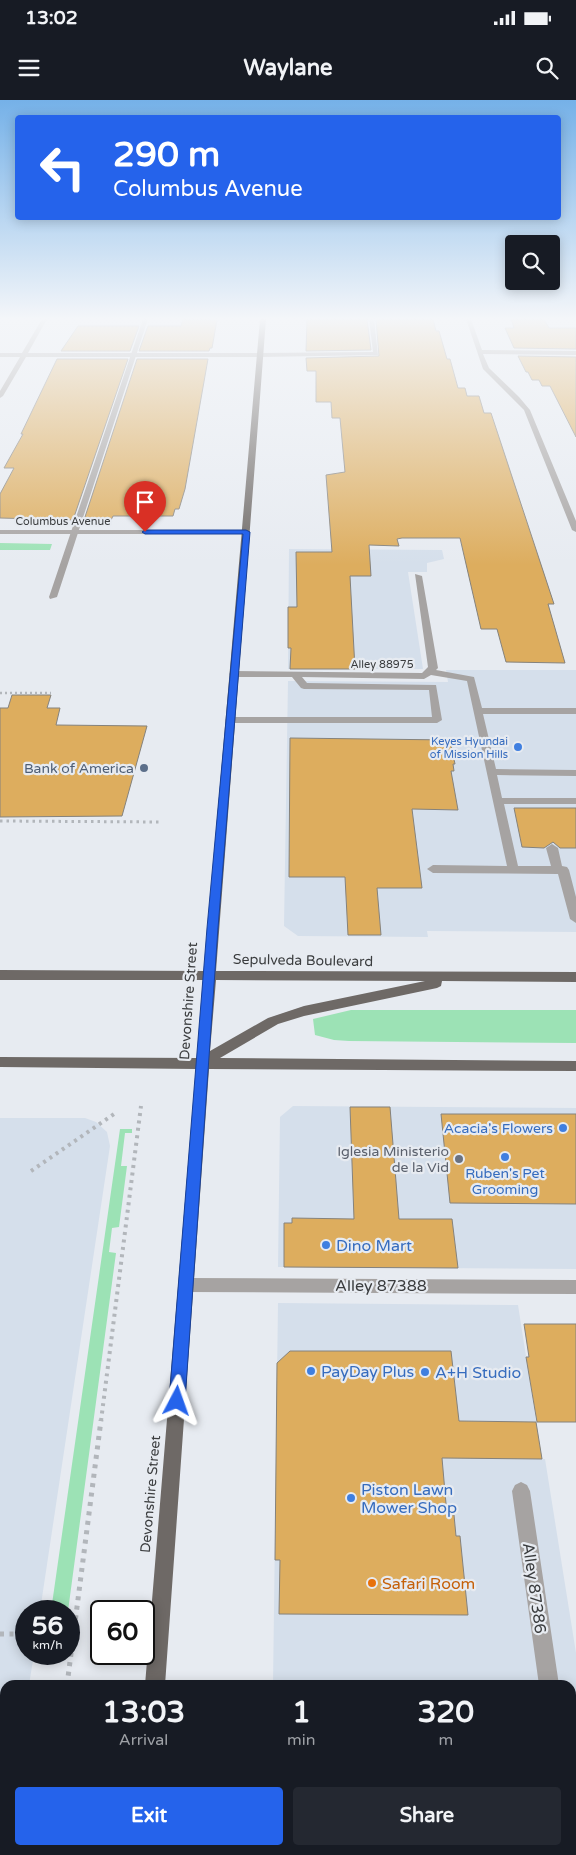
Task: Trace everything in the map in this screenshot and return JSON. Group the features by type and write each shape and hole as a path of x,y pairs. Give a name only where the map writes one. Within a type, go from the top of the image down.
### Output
{"main road":[{"name":"Devonshire Street","path":"155,1680 256,401"},
{"name":"Sepulveda Boulevard","path":"0,975 576,977"},
{"path":"203,1062 273,1021 304,1011 457,978"},
{"path":"0,1062 576,1066"}],"street":[{"path":"53,596 118,401"},
{"path":"519,401 527,410 576,530"},
{"name":"Columbus Avenue","path":"0,532 246,532"},
{"name":"Alley 88975","path":"234,674 424,676 433,668 418,576"},
{"path":"429,672 471,679 513,870"},
{"path":"230,720 437,720 433,687 304,686 296,675"},
{"path":"478,711 576,711"},
{"path":"491,772 576,772"},
{"path":"498,801 541,804 576,801"},
{"path":"552,848 557,870"},
{"path":"434,869 563,870 574,905 576,919"},
{"name":"Alley 87388","path":"186,1285 576,1287"},
{"name":"Alley 87386","path":"521,1491 548,1680"}],"path":[{"path":"0,692 52,693"},
{"path":"0,821 161,822"},
{"path":"68,1680 141,1106"},
{"path":"31,1171 114,1114"},
{"path":"0,1634 15,1634"}],"shaded area":[{"path":"289,549 442,550 444,559 427,563 427,572 408,572 423,669 288,669"},
{"path":"446,670 576,670 576,932 427,931 428,937 298,936 284,926 288,681 448,682"},
{"path":"293,1106 576,1108 576,1269 278,1267 280,1117"},
{"path":"0,1118 85,1118 96,1122 107,1132 110,1146 42,1600 15,1600 15,1665 32,1665 30,1680 0,1680"},
{"path":"278,1303 518,1305 542,1459 545,1459 576,1653 576,1680 273,1680"}],"green space":[{"path":"0,543 52,544 50,550 0,550"},
{"path":"351,1010 576,1010 576,1043 349,1041 334,1040 315,1035 313,1019"},
{"path":"120,1129 132,1129 132,1133 125,1133 121,1166 127,1166 119,1227 112,1228 109,1252 116,1253 69,1600 53,1600"}],"building":[{"path":"37,401 114,401 73,520 0,518 0,494 14,468 4,468 23,434 21,434"},
{"path":"123,401 201,401 185,489 179,509 175,509 173,516 113,516 111,520 84,520"},
{"path":"480,401 484,413 491,413 554,604 548,604 565,663 506,662 497,629 481,629 460,538 402,538 397,539 399,546 369,545 371,576 350,576 355,669 290,669 291,648 288,648 288,607 297,607 296,552 332,552 326,475 345,472 340,418 332,418 331,402 316,402"},
{"path":"558,401 576,401 576,437"},
{"path":"12,695 51,695 47,708 60,708 56,725 147,726 122,816 0,817 0,708 8,708"},
{"path":"290,738 450,740 455,764 453,764 454,771 451,771 458,810 412,809 422,888 377,888 381,935 348,935 345,877 289,877"},
{"path":"514,808 576,808 576,848 560,848 553,842 544,848 522,847"},
{"path":"350,1107 390,1107 399,1219 452,1219 458,1268 284,1267 284,1223 292,1223 292,1218 354,1219"},
{"path":"441,1114 576,1114 576,1204 450,1203"},
{"path":"524,1324 576,1324 576,1422 537,1422 526,1357 529,1357"},
{"path":"290,1351 451,1351 459,1421 536,1422 542,1459 442,1458 447,1515 454,1515 456,1536 460,1536 468,1615 279,1614 280,1560 275,1560 277,1363"}],"place":[{"name":"Keyes Hyundai of Mission Hills","path":"518,747"},
{"name":"Bank of America","path":"144,768"},
{"name":"Acacia's Flowers","path":"563,1128"},
{"name":"Ruben's Pet Grooming","path":"505,1157"},
{"name":"Iglesia Ministerio de la Vid","path":"459,1159"},
{"name":"Dino Mart","path":"326,1245"},
{"name":"PayDay Plus","path":"311,1371"},
{"name":"A+H Studio","path":"425,1372"},
{"name":"Piston Lawn Mower Shop","path":"351,1498"},
{"name":"Safari Room","path":"372,1583"}],"route":[{"path":"145,532 246,532 213,928 177,1401"}]}
